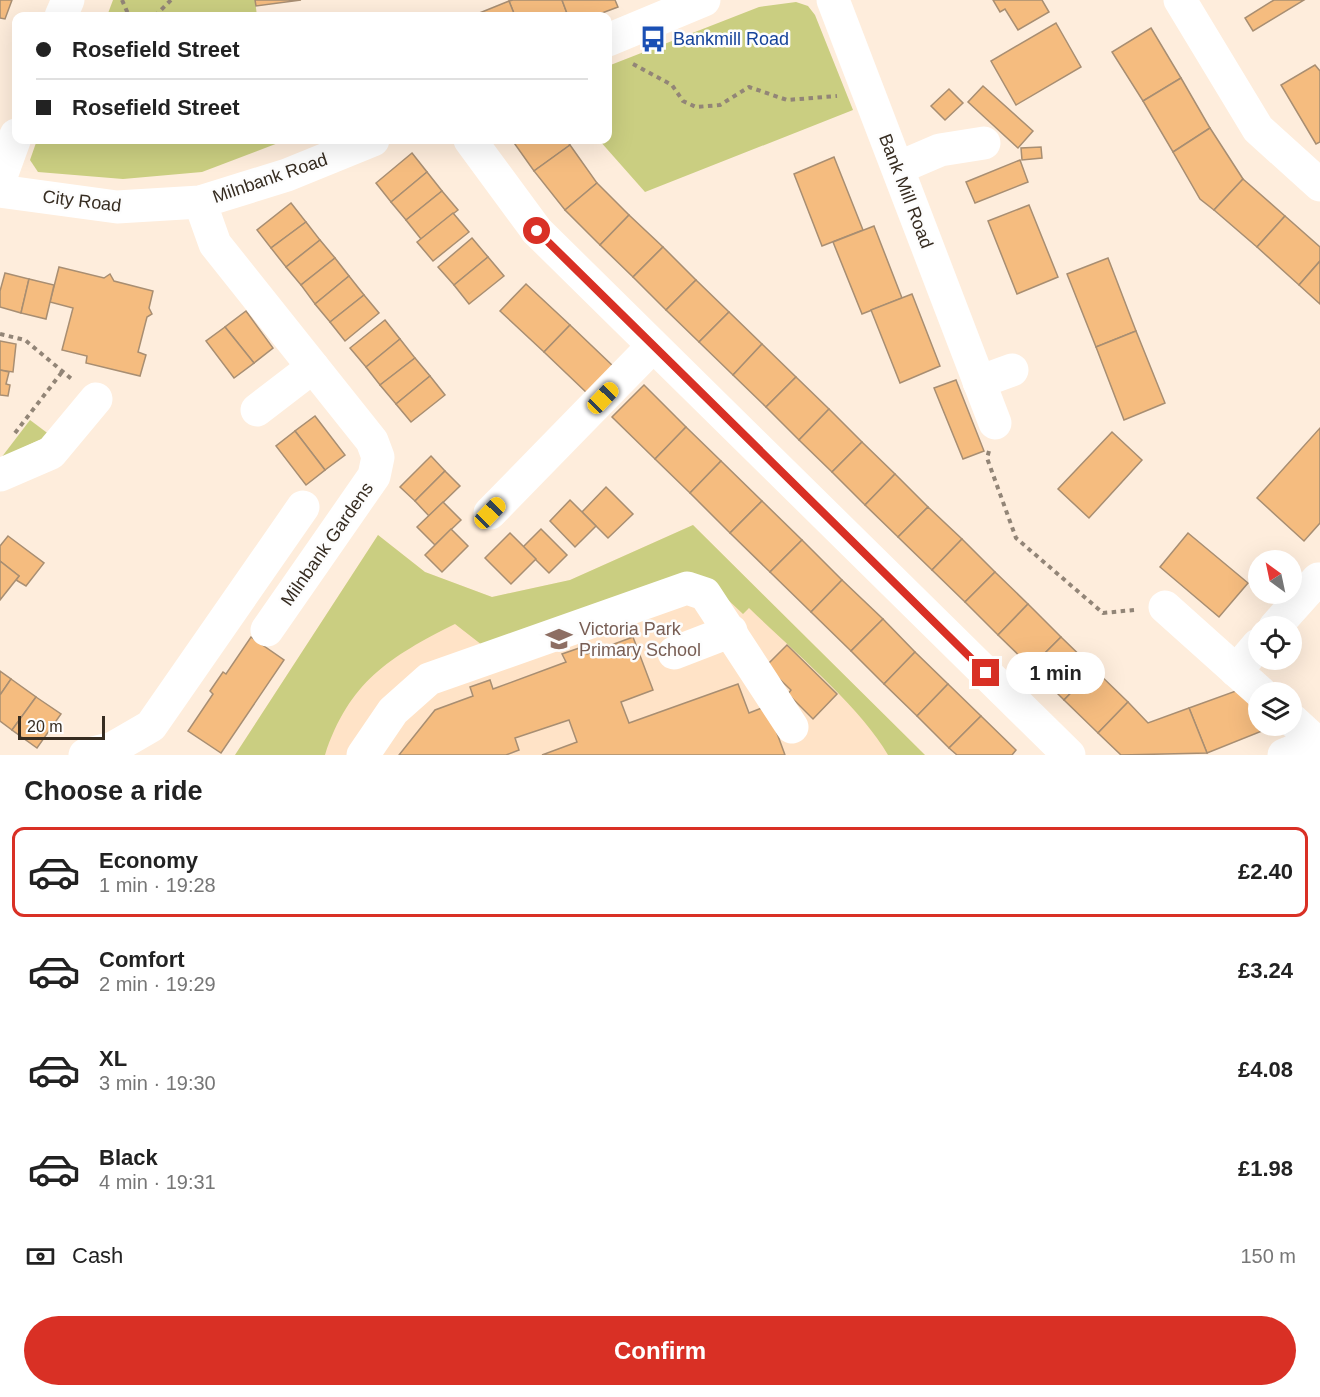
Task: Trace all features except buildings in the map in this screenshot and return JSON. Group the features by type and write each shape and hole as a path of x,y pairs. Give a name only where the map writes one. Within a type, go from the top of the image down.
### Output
{"street":[{"path":"612,38 704,0"},
{"name":"Bank Mill Road","path":"833,0 995,423"},
{"path":"1180,0 1258,129 1320,185"},
{"path":"897,168 940,150 984,143"},
{"path":"0,179 13,144"},
{"name":"Milnbank Road","path":"200,202 287,175 363,144"},
{"path":"473,144 537,231 1069,755"},
{"name":"City Road","path":"0,191 117,207 200,202"},
{"name":"Milnbank Gardens","path":"200,202 215,244 372,441 378,457 375,476 267,630"},
{"path":"490,513 652,346"},
{"path":"257,410 313,367"},
{"path":"979,382 1012,370"},
{"path":"0,475 51,453 96,399"},
{"path":"85,755 113,748 151,726 303,507"},
{"path":"1285,616 1318,579"},
{"path":"363,755 393,711 429,679 687,588 705,594 792,727"},
{"path":"1165,607 1249,682"},
{"path":"674,653 731,631"},
{"path":"1236,670 1248,656"},
{"path":"1284,755 1318,741 1302,728"}],"path":[{"path":"159,12 171,0"},
{"path":"612,38 625,59 672,85 683,101 696,107 720,105 749,87 787,100 847,95 867,89"},
{"path":"0,334 25,340 96,399"},
{"path":"14,435 62,372"},
{"path":"995,423 987,458 1016,538 1103,613 1165,607"}],"shaded area":[{"name":"Victoria Park Primary School","path":"693,525 925,755 235,755 378,535 425,572 492,597 570,580"}],"green space":[{"path":"113,0 255,0 256,12 108,12"},
{"path":"796,2 808,6 815,15 853,110 645,192 603,144 612,144 612,64 759,7"},
{"path":"36,144 276,144 202,172 123,179 38,172 30,160"},
{"path":"30,420 50,435 1,458"},
{"path":"693,525 925,755 888,755 861,717 824,678 749,608 743,614 710,583 482,645 455,624 410,648 374,674 346,708 325,755 235,755 378,535 425,572 492,597 570,580"}],"place":[{"name":"Bankmill Road","path":"653,39"},
{"name":"Victoria Park Primary School","path":"559,639"}],"route":[{"path":"537,231 986,673"}]}
